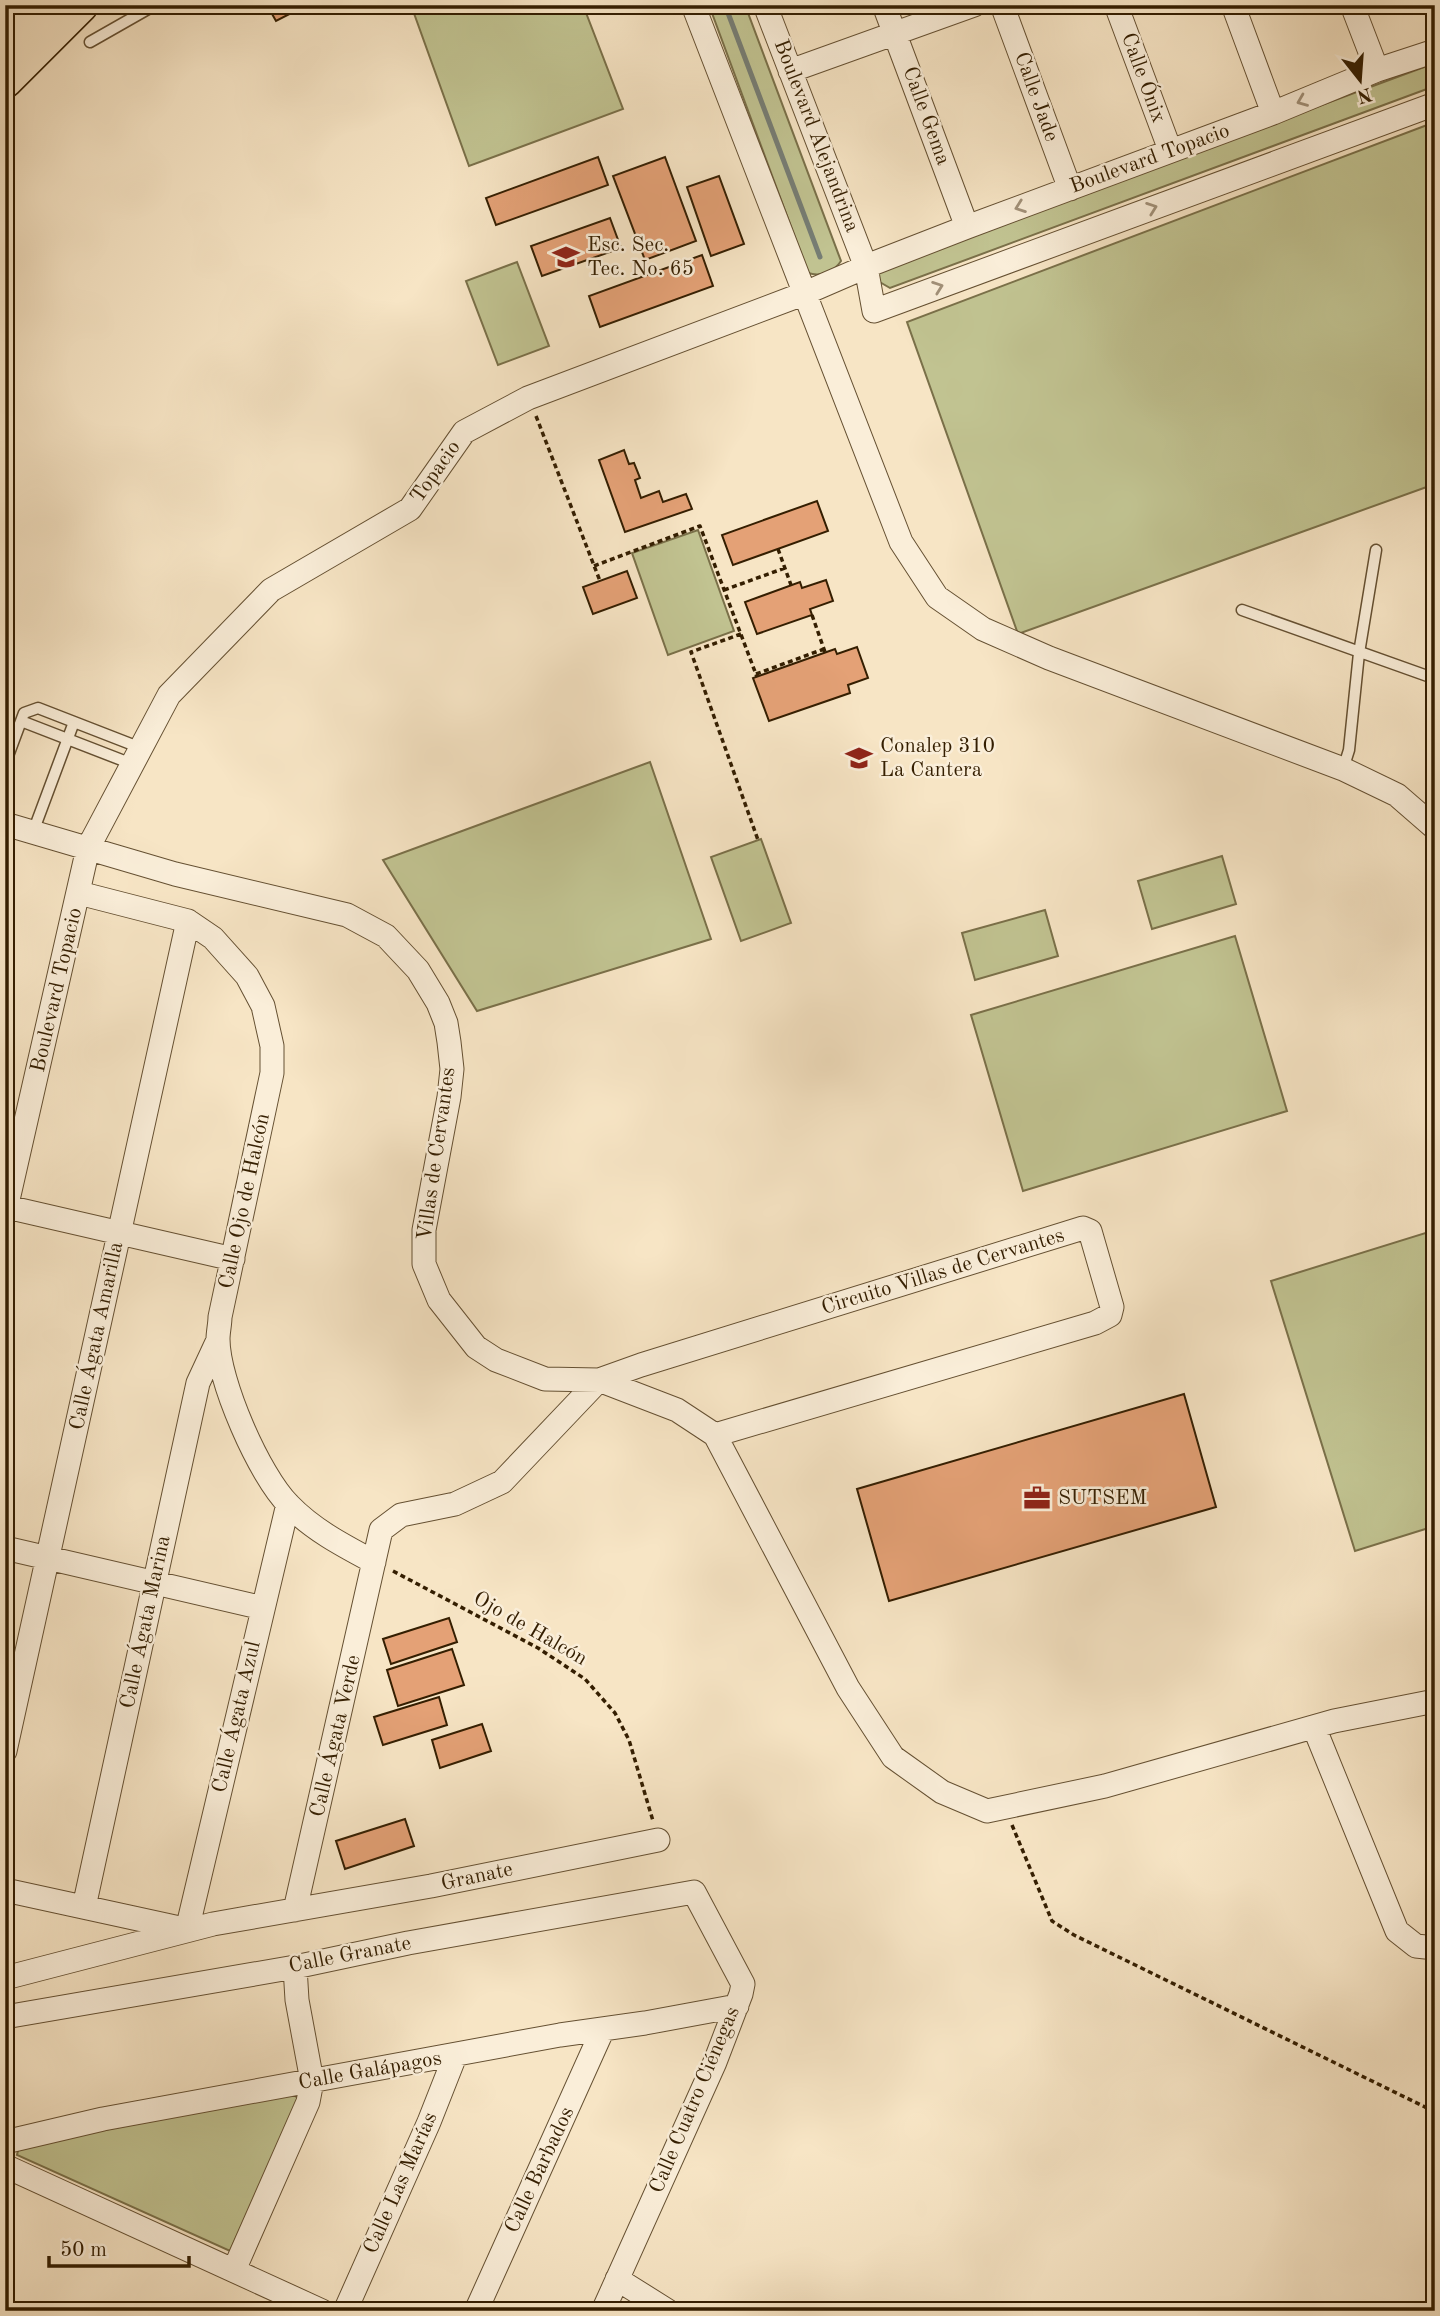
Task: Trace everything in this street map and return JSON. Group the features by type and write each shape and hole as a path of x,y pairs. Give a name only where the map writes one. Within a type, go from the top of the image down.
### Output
{"main road":[{"path":"5,35 34,5"},
{"path":"5,55 33,28 43,5"},
{"path":"5,80 80,5"}],"street":[{"path":"694,5 803,294 901,542 936,597 983,629 1049,658 1343,769 1397,795 1435,828"},
{"name":"Boulevard Alejandrina","path":"765,5 866,267 874,311 1435,104"},
{"name":"Calle Gema","path":"884,5 967,227"},
{"path":"790,71 974,5"},
{"name":"Calle Jade","path":"1002,5 1070,188"},
{"name":"Calle Ónix","path":"1116,5 1170,150"},
{"path":"1233,5 1273,113"},
{"path":"1352,5 1377,70"},
{"name":"Boulevard Topacio","path":"866,267 1273,113 1377,70 1435,51"},
{"name":"Topacio","path":"88,848 169,695 271,590 411,509 464,432 528,398 803,294 866,267"},
{"name":"Villas de Cervantes","path":"5,824 176,874 347,915 386,936 418,970 438,1003 446,1023 449,1042 452,1069 449,1097 424,1230 424,1264 439,1300 476,1347 496,1360 545,1379 599,1380 677,1410 715,1435"},
{"name":"Boulevard Topacio","path":"6,1210 88,848"},
{"name":"Calle Ojo de Halcón","path":"79,893 188,921 214,938 247,976 263,1006 272,1046 272,1073 220,1317 218,1340 224,1369 247,1437 261,1468 288,1504 313,1527 374,1562"},
{"name":"Calle Ágata Amarilla","path":"5,1751 188,921"},
{"path":"6,1210 233,1259"},
{"name":"Circuito Villas de Cervantes","path":"599,1380 1083,1228 1090,1231 1112,1307 1110,1315 1095,1323 990,1355 715,1435"},
{"name":"Calle Ágata Marina","path":"84,1907 198,1383 218,1340"},
{"name":"Calle Ágata Verde","path":"295,1910 381,1530 401,1514 455,1504 502,1482 599,1380"},
{"path":"715,1435 848,1688 893,1757 942,1792 987,1811 1105,1786 1314,1727 1435,1700"},
{"name":"Calle Ágata Azul","path":"187,1930 288,1504"},
{"path":"5,1548 263,1608"},
{"path":"1314,1727 1397,1931 1416,1946 1435,1948"},
{"name":"Granate","path":"295,1910 432,1886 658,1840"},
{"path":"5,1890 187,1930"},
{"name":"Calle Granate","path":"5,2017 295,1967 458,1934 694,1892"},
{"name":"Calle Cuatro Ciénegas","path":"603,2311 715,2062 743,1984 694,1892"},
{"path":"5,1978 187,1930 295,1910"},
{"path":"234,2270 308,2102 312,2081 297,2000 295,1967"},
{"name":"Calle Galápagos","path":"5,2142 103,2119 737,2006"},
{"name":"Calle Barbados","path":"476,2311 603,2029"},
{"name":"Calle Las Marías","path":"345,2311 429,2122 455,2056"},
{"path":"5,2166 322,2311"},
{"path":"617,2279 668,2311"}],"lane":[{"path":"90,42 155,5"},
{"path":"1343,769 1349,750 1359,653 1376,550"},
{"path":"1242,610 1433,678"},
{"path":"5,764 24,713 38,708 74,722 136,756"},
{"path":"21,721 68,739 136,756"},
{"path":"33,832 74,722"}],"path":[{"path":"528,398 600,581"},
{"path":"594,566 699,526 756,675 825,650 812,615"},
{"path":"778,549 791,585"},
{"path":"724,591 785,568"},
{"path":"741,634 691,652 758,840"},
{"name":"Ojo de Halcón","path":"374,1562 538,1648 585,1679 615,1713 629,1740 658,1840"},
{"path":"1004,1807 1052,1921 1074,1935 1425,2107 1435,2115"}],"green space":[{"path":"411,5 583,5 623,109 469,166"},
{"path":"709,5 745,5 841,261 827,273 808,273"},
{"path":"1435,63 1435,86 890,288 878,281 882,268"},
{"path":"1435,122 1435,484 1018,634 907,322"},
{"path":"517,262 549,346 498,365 466,281"},
{"path":"698,530 734,631 668,655 632,553"},
{"path":"650,762 711,939 477,1011 383,860"},
{"path":"761,839 791,923 741,941 711,857"},
{"path":"1222,856 1236,904 1152,929 1138,881"},
{"path":"1045,910 1058,956 975,980 962,933"},
{"path":"1235,936 1287,1111 1023,1191 971,1015"},
{"path":"1435,1230 1435,1526 1355,1551 1271,1281"},
{"path":"294,2094 299,2100 230,2251 17,2155 19,2146"}],"building":[{"path":"267,5 307,5 276,21"},
{"path":"598,157 608,185 496,225 486,198"},
{"path":"665,157 696,241 645,260 613,176"},
{"path":"719,176 744,244 711,256 687,187"},
{"path":"610,218 621,248 542,276 531,246"},
{"path":"702,255 713,286 600,327 589,296"},
{"path":"624,450 629,464 634,463 640,478 635,480 641,498 659,491 663,502 686,494 692,509 625,532 599,460"},
{"path":"817,501 828,531 733,565 722,535"},
{"path":"627,571 637,598 593,614 583,587"},
{"path":"826,580 833,601 810,609 812,615 757,634 745,602 800,582 802,588"},
{"path":"857,647 868,678 848,685 850,693 769,721 753,678 835,649 837,654"},
{"name":"SUTSEM","path":"1184,1394 1216,1507 889,1601 857,1489"},
{"path":"449,1618 457,1642 391,1664 383,1639"},
{"path":"452,1649 464,1685 398,1706 387,1670"},
{"path":"439,1697 447,1725 383,1745 374,1717"},
{"path":"482,1724 491,1751 440,1768 432,1740"},
{"path":"405,1819 414,1846 345,1869 336,1841"}],"waterway":[{"path":"725,5 820,257"}],"place":[{"name":"Esc. Sec. Tec. No. 65","path":"566,257"},
{"name":"Conalep 310 La Cantera","path":"859,758"},
{"name":"SUTSEM","path":"1037,1498"}]}
